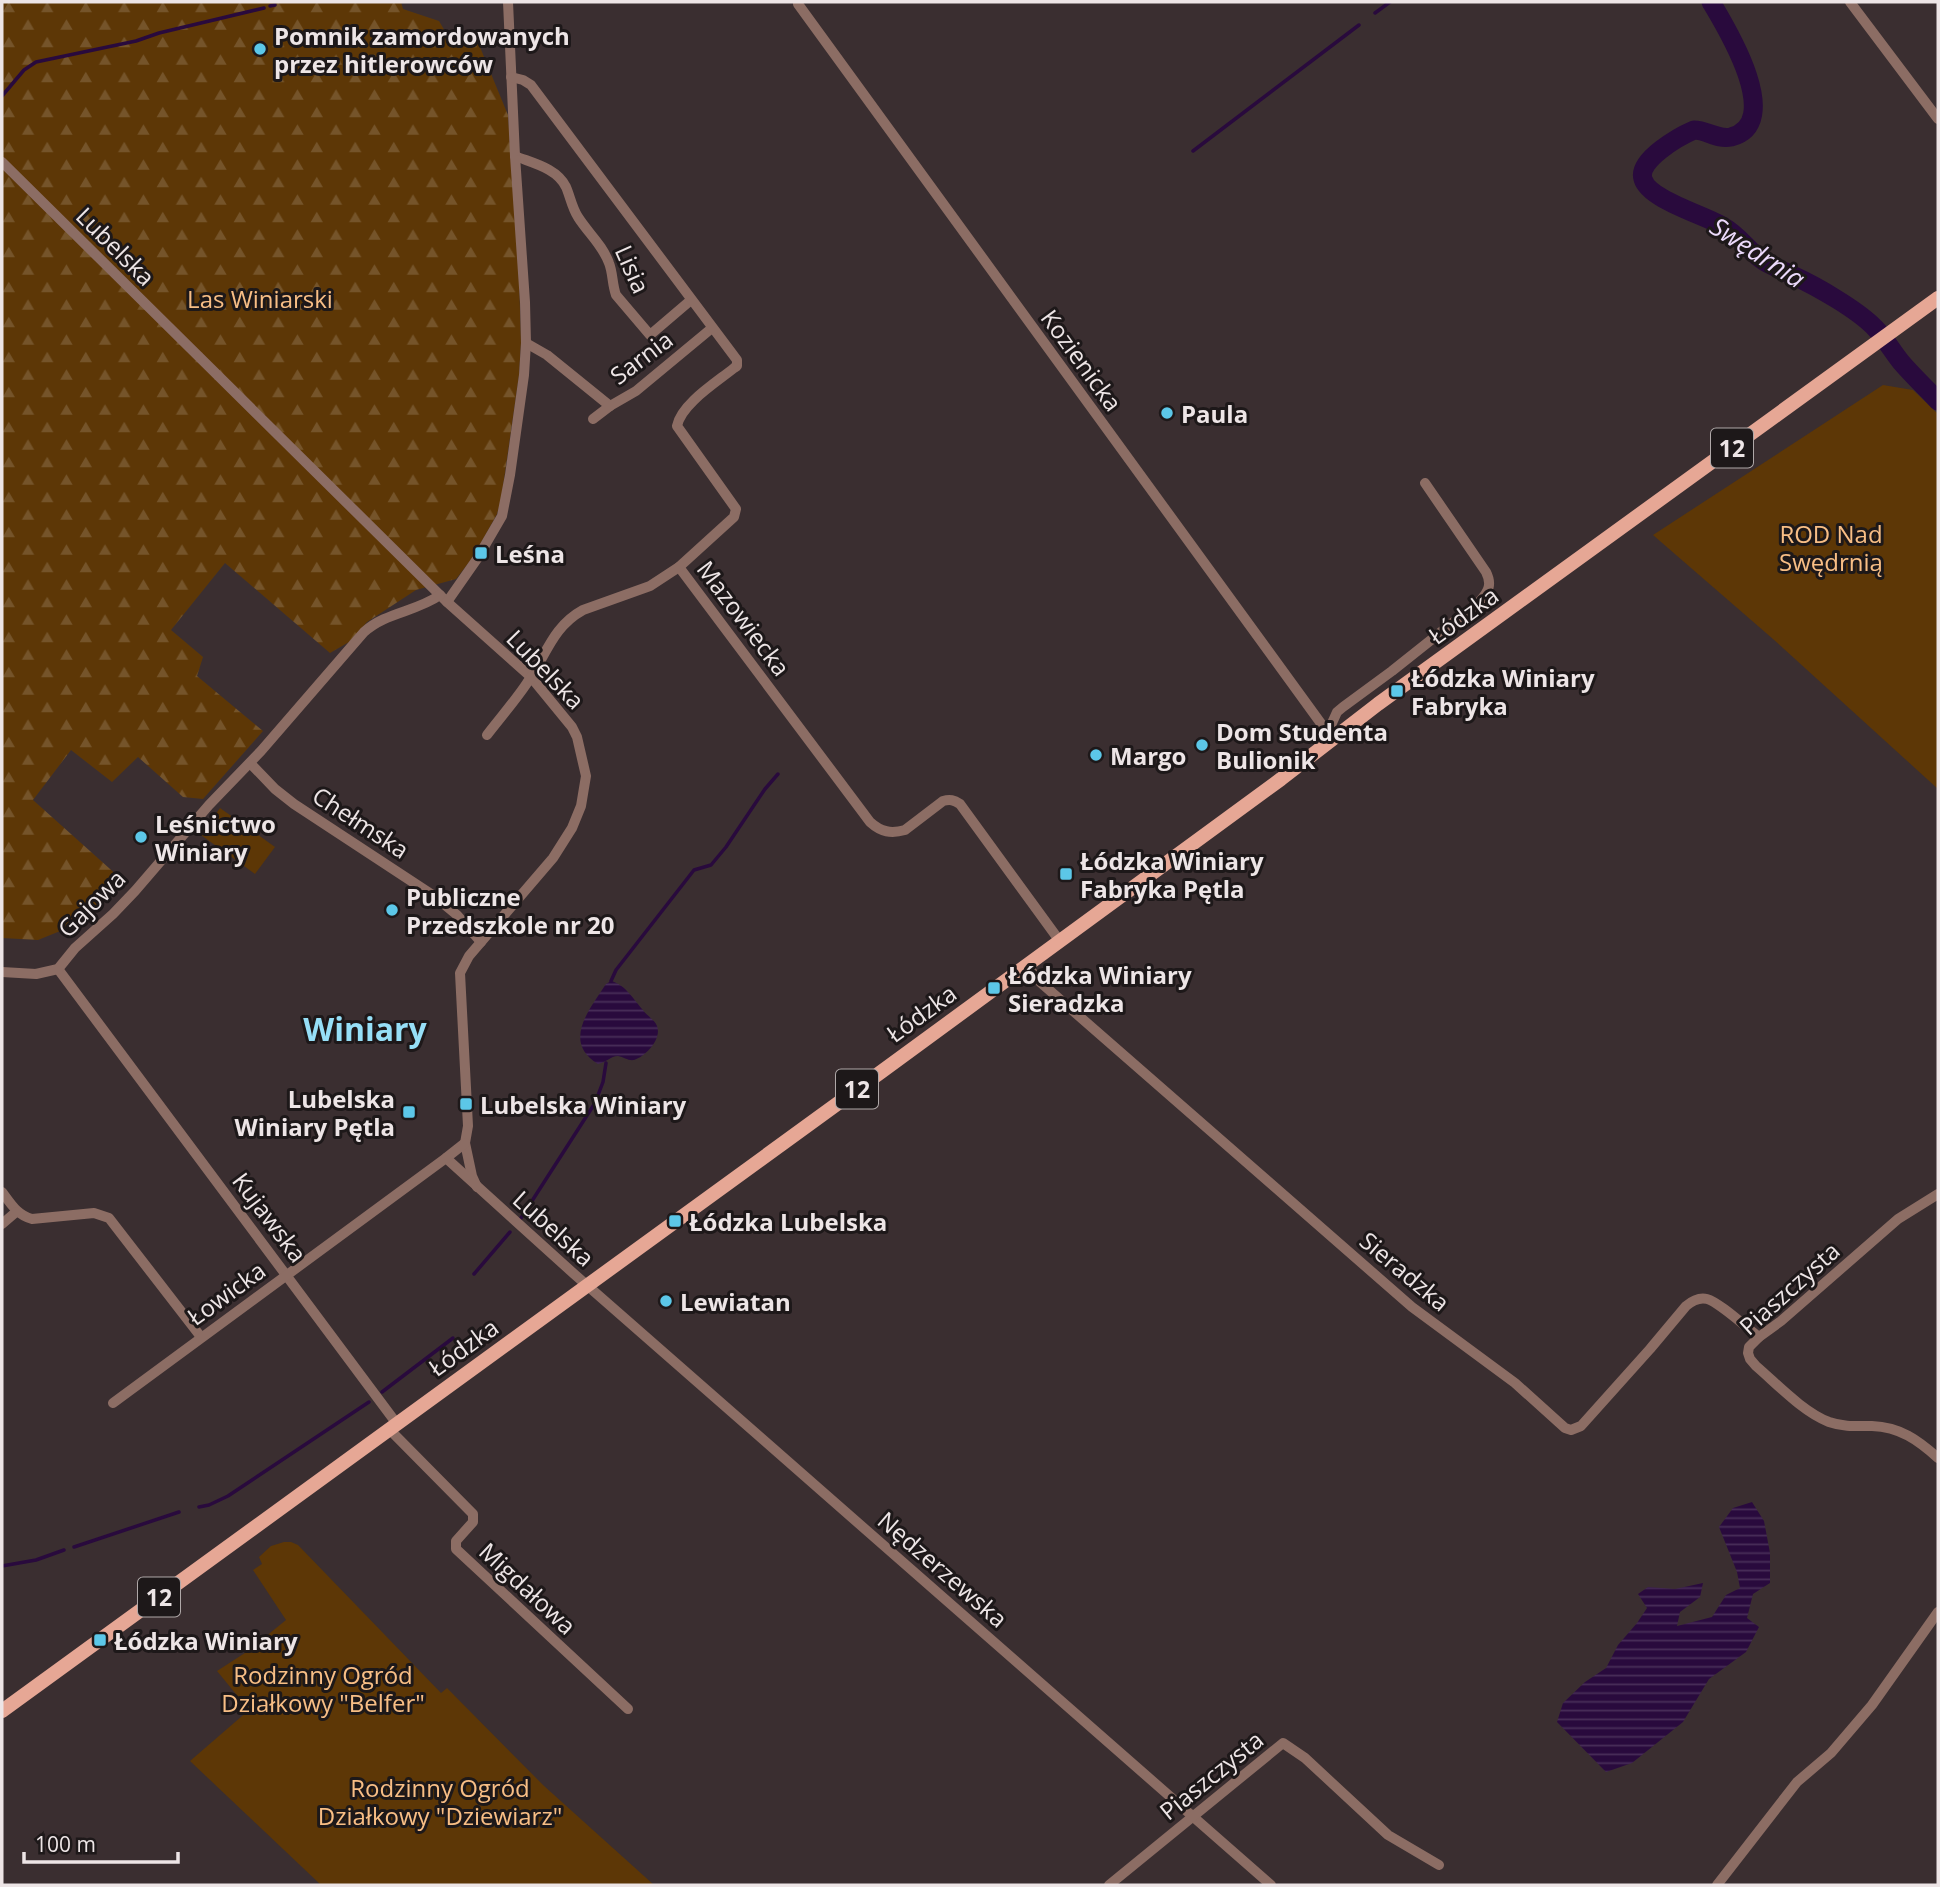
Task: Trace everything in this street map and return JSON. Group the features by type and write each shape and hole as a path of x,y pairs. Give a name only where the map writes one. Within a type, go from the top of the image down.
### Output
{"main road":[{"name":"Łódzka","path":"2,1711 1059,940 1330,736 1938,298"}],"street":[{"path":"250,763 370,626 385,617 444,599 481,553 504,509 523,385 526,343 508,2"},
{"path":"1850,2 1938,119"},
{"name":"Kozienicka","path":"798,4 1330,736"},
{"name":"Mazowiecka","path":"511,77 531,85 737,360 737,366 680,416 677,426 735,505 736,513 679,566 875,827 885,832 898,832 905,830 943,801 950,799 960,804 1059,940"},
{"name":"Lisia","path":"515,156 546,169 561,179 576,215 605,253 611,266 616,295 650,335 691,300"},
{"name":"Lubelska","path":"2,162 444,599 531,677 575,732 585,769 583,798 572,828 562,846 464,962 460,973 467,1126 465,1143 472,1176 477,1187 587,1285"},
{"name":"Sarnia","path":"593,419 610,405 636,391 712,328"},
{"path":"526,343 547,355 610,405"},
{"path":"1330,736 1337,712 1480,601 1489,589 1486,572 1425,483"},
{"path":"486,735 531,677 552,639 575,614 640,591 679,566"},
{"name":"Chełmska","path":"250,763 275,789 295,804 446,905 481,942"},
{"name":"Gajowa","path":"2,972 36,974 58,969 75,948 135,891 209,805 250,763"},
{"name":"Sieradzka","path":"1026,964 1040,982 1412,1307 1515,1383 1565,1428 1571,1430 1581,1426 1692,1301 1712,1300 1759,1338"},
{"name":"Kujawska","path":"58,969 286,1275 393,1427"},
{"name":"Łowicka","path":"113,1403 465,1143"},
{"path":"446,1158 477,1187"},
{"path":"2,1192 16,1212 23,1217 32,1219 94,1213 109,1218 201,1337"},
{"name":"Piaszczysta","path":"1938,1194 1891,1224 1749,1347 1748,1353 1750,1359 1823,1419 1843,1425 1898,1430 1920,1442 1938,1458"},
{"path":"2,1224 16,1212"},
{"name":"Nędzerzewska","path":"587,1285 1270,1885"},
{"name":"Migdałowa","path":"393,1427 473,1514 473,1522 456,1541 456,1549 628,1710"},
{"path":"1717,1885 1797,1782 1831,1752 1867,1711 1938,1612"},
{"name":"Piaszczysta","path":"1109,1885 1283,1743 1305,1758 1388,1835 1440,1865"}],"green space":[{"name":"Las Winiarski","path":"2,2 401,2 403,9 439,21 449,38 475,35 508,115 519,279 519,375 501,500 497,514 473,557 456,579 416,590 367,622 349,642 330,653 225,563 171,630 203,657 197,676 263,731 203,799 183,797 138,757 112,782 71,750 33,800 119,877 85,921 38,940 2,938"},
{"name":"ROD Nad Swędrnią","path":"1883,385 1913,390 1938,414 1938,789 1773,639 1653,535"},
{"path":"220,808 275,847 255,874 201,835"},
{"path":"284,1542 298,1545 441,1693 447,1688 543,1785 654,1885 321,1885 190,1761 249,1710 217,1671 248,1651 286,1620 253,1570 262,1564 259,1557 271,1546"}],"shaded area":[{"path":"611,981 625,989 655,1022 658,1031 652,1046 639,1058 632,1060 615,1056 598,1064 587,1055 580,1036 593,1004"},
{"path":"1752,1502 1764,1521 1770,1553 1770,1583 1753,1594 1747,1618 1759,1627 1746,1652 1709,1679 1683,1722 1632,1763 1606,1772 1557,1722 1563,1703 1585,1682 1606,1668 1618,1645 1647,1608 1638,1594 1648,1587 1675,1589 1703,1583 1700,1597 1680,1612 1677,1626 1712,1617 1726,1595 1740,1588 1737,1572 1719,1527 1733,1508"}],"waterway":[{"path":"1375,13 1390,2"},
{"name":"Swędrnia","path":"1711,2 1747,74 1753,114 1746,128 1731,137 1694,130 1661,150 1646,164 1643,179 1647,187 1666,200 1724,227 1765,262 1814,286 1868,321 1901,362 1938,401"},
{"path":"270,6 275,5"},
{"path":"2,96 24,70 36,62 136,41 264,8"},
{"path":"1193,151 1359,25"},
{"path":"611,981 616,970 694,870 711,865 726,847 778,774"},
{"path":"521,1218 595,1103 603,1082 606,1063"},
{"path":"474,1274 510,1232"},
{"path":"382,1392 453,1338"},
{"path":"199,1507 228,1496 369,1402"},
{"path":"74,1547 179,1512"},
{"path":"2,1566 36,1560 64,1550"}],"place":[{"name":"Pomnik zamordowanych przez hitlerowców","path":"260,49"},
{"name":"Paula","path":"1167,413"},
{"name":"Leśna","path":"481,553"},
{"name":"Łódzka Winiary Fabryka","path":"1397,691"},
{"name":"Dom Studenta Bulionik","path":"1202,745"},
{"name":"Margo","path":"1096,755"},
{"name":"Leśnictwo Winiary","path":"141,837"},
{"name":"Łódzka Winiary Fabryka Pętla","path":"1066,874"},
{"name":"Publiczne Przedszkole nr 20","path":"392,910"},
{"name":"Łódzka Winiary Sieradzka","path":"994,988"},
{"name":"Lubelska Winiary","path":"466,1104"},
{"name":"Lubelska Winiary Pętla","path":"409,1112"},
{"name":"Łódzka Lubelska","path":"675,1221"},
{"name":"Lewiatan","path":"666,1301"},
{"name":"Łódzka Winiary","path":"100,1640"}],"district":[{"name":"Winiary","path":"365,1028"}],"park label":[{"name":"Rodzinny Ogród Działkowy \"Belfer\"","path":"323,1688"},
{"name":"Rodzinny Ogród Działkowy \"Dziewiarz\"","path":"440,1801"}]}
